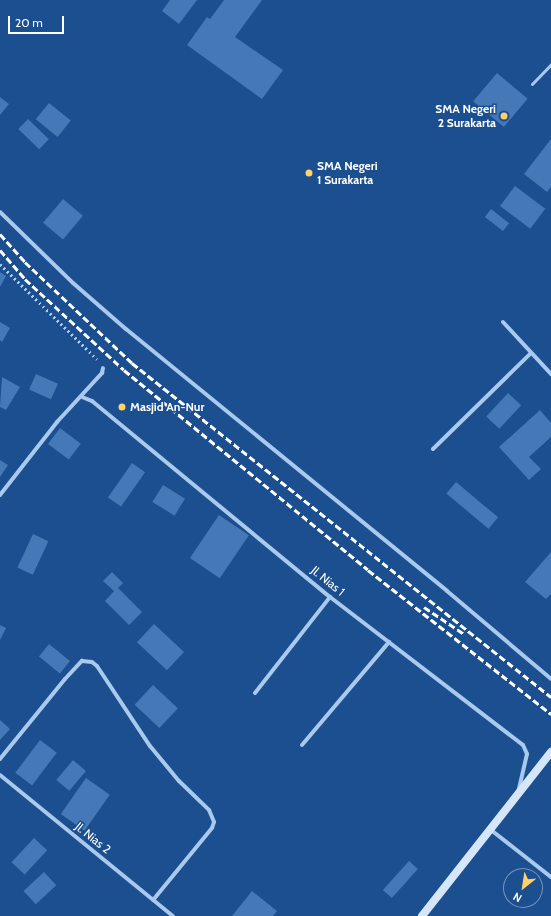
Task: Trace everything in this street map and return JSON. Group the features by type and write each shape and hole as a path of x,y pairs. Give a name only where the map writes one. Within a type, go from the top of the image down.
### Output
{"main road":[{"path":"422,916 551,752"}],"street":[{"path":"0,212 72,283 120,324 448,591 551,679"},
{"path":"502,322 551,374"},
{"path":"433,449 531,353"},
{"path":"0,495 57,422 76,400 82,397 102,373 103,368"},
{"name":"Jl. Nias 1","path":"82,397 92,401 330,597 523,745 527,754 518,795"},
{"path":"255,693 330,597"},
{"path":"302,745 388,642"},
{"path":"0,759 64,679 82,661 92,662 97,666 150,746 179,781 209,810 214,822 212,828 153,900"},
{"name":"Jl. Nias 2","path":"0,775 173,916"},
{"path":"491,830 551,877"}],"lane":[{"path":"532,84 551,64"}],"path":[{"path":"0,264 95,356 103,368"}],"building":[{"path":"170,0 197,0 179,24 162,11"},
{"path":"224,0 262,0 235,37 283,70 262,99 187,45 207,17 210,19"},
{"path":"497,73 528,99 504,127 473,101"},
{"path":"0,97 9,104 0,115"},
{"path":"49,103 71,121 58,137 36,119"},
{"path":"28,119 49,139 39,149 18,129"},
{"path":"551,139 551,187 547,192 524,174"},
{"path":"515,186 545,209 530,229 500,206"},
{"path":"63,199 83,216 63,239 43,223"},
{"path":"491,209 509,223 503,231 485,217"},
{"path":"0,272 6,276 0,287"},
{"path":"0,322 10,328 2,342 0,340"},
{"path":"36,374 58,384 51,399 29,390"},
{"path":"2,377 20,387 6,410 0,407"},
{"path":"508,393 521,405 499,429 486,416"},
{"path":"540,410 551,423 551,437 529,457 541,469 529,480 499,447"},
{"path":"60,428 81,444 69,460 48,444"},
{"path":"0,460 8,465 0,477"},
{"path":"132,463 145,472 121,507 108,497"},
{"path":"456,482 498,517 488,529 446,493"},
{"path":"163,485 185,499 174,516 152,502"},
{"path":"219,515 249,535 220,578 190,558"},
{"path":"33,534 48,541 33,575 17,568"},
{"path":"551,552 551,594 546,599 525,582"},
{"path":"112,572 123,583 118,588 142,612 129,625 105,601 114,591 103,581"},
{"path":"154,624 184,652 167,670 137,642"},
{"path":"0,625 6,628 0,640"},
{"path":"49,644 70,661 60,673 39,656"},
{"path":"153,685 178,708 159,728 135,705"},
{"path":"0,720 10,729 0,740"},
{"path":"40,740 57,753 32,785 15,773"},
{"path":"73,760 86,771 69,791 56,780"},
{"path":"86,778 110,795 85,831 61,814"},
{"path":"34,838 47,850 25,874 11,862"},
{"path":"409,861 418,869 392,898 383,890"},
{"path":"44,872 56,885 36,904 24,891"},
{"path":"252,891 277,911 273,916 232,916"}],"railway":[{"path":"0,234 25,262 132,363 551,697"},
{"path":"0,250 25,279 124,370 368,570 551,714"},
{"path":"424,607 464,634"}],"place":[{"name":"SMA Negeri 2 Surakarta","path":"504,116"},
{"name":"SMA Negeri 1 Surakarta","path":"309,173"},
{"name":"Masjid An-Nur","path":"122,407"}]}
